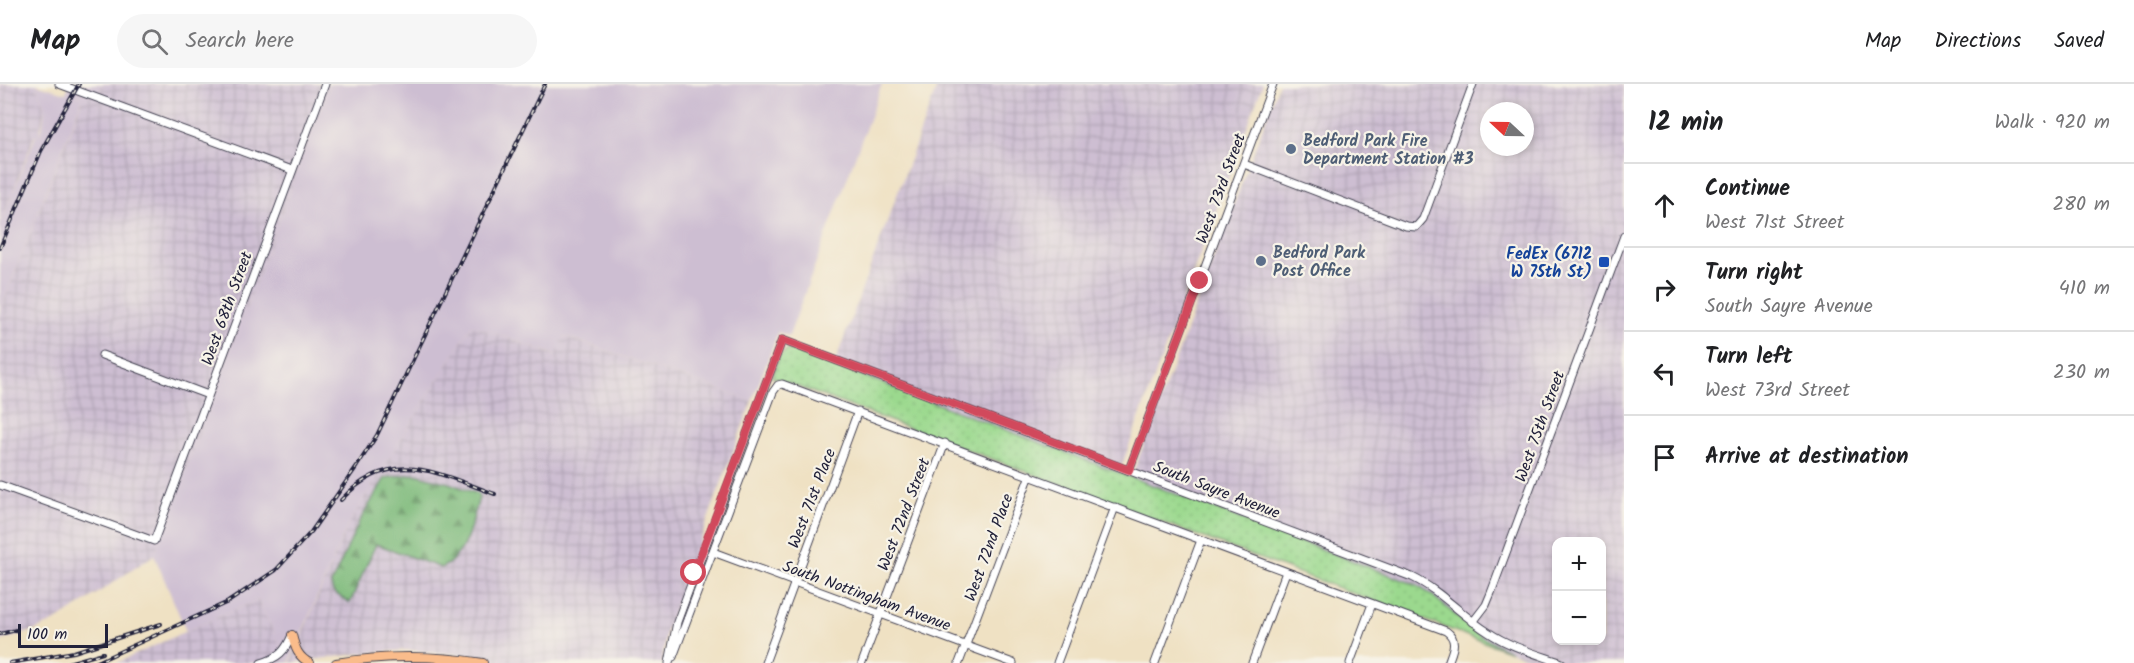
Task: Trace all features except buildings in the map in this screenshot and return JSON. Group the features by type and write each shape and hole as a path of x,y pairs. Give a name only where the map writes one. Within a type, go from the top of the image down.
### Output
{"main road":[{"path":"292,635 297,652 303,660 310,663"},
{"path":"336,663 412,656 483,663"}],"street":[{"path":"59,84 292,170"},
{"name":"West 68th Street","path":"0,485 154,541 325,84"},
{"name":"West 73rd Street","path":"1129,470 1273,84"},
{"path":"1244,164 1412,228 1419,225 1473,84"},
{"name":"West 75th Street","path":"1473,622 1488,599 1624,236"},
{"name":"South Sayre Avenue","path":"670,663 676,622 782,340 1412,577 1442,595 1473,622 1498,639 1562,663"},
{"path":"102,355 208,395"},
{"path":"670,663 773,392 778,385 786,384 1446,631 1454,639 1448,663"},
{"name":"West 71st Place","path":"765,663 858,411"},
{"name":"West 72nd Street","path":"862,663 945,443"},
{"name":"West 72nd Place","path":"959,663 1030,475"},
{"path":"1058,663 1115,507"},
{"path":"1155,663 1201,540"},
{"name":"South Nottingham Avenue","path":"713,552 1013,663"},
{"path":"1252,663 1286,572"},
{"path":"1350,663 1372,604"},
{"path":"261,663 279,656 292,635"}],"shaded area":[{"path":"0,84 36,84 45,109 39,136 35,135 0,225"},
{"path":"36,84 66,93 69,84 103,84 99,93 83,87 78,97 82,99 0,311 0,225 36,135 39,136 42,128 45,109"},
{"path":"103,84 330,84 154,555 58,620 33,631 0,641 0,311 82,100 78,98 83,87 99,93"},
{"path":"330,84 882,84 789,336 778,332 752,401 564,336 556,355 472,325 348,524 289,663 258,600 186,631 154,555"},
{"path":"938,84 1263,84 1119,473 834,365"},
{"path":"1279,84 1624,84 1624,663 1539,663 1497,646 1469,628 1131,478"},
{"path":"472,325 555,355 563,336 752,401 666,632 662,663 502,663 455,654 408,650 364,653 290,663 348,524"},
{"path":"258,600 289,663 117,663 186,631"}],"green space":[{"path":"787,350 793,350 834,365 1416,585 1434,597 1480,636 1511,652 772,377 779,356"},
{"path":"415,474 478,494 474,518 467,538 457,556 441,568 376,544 350,603 333,592 331,584 359,522 385,478"}],"railway":[{"path":"0,248 41,151 79,84"},
{"path":"95,663 228,602 276,570 311,532 377,435 545,84"},
{"path":"341,500 360,483 378,473 397,469 434,472 495,494"},
{"path":"10,663 74,652 161,624"},
{"path":"0,634 16,630"},
{"path":"68,663 103,653"}],"place":[{"name":"Bedford Park Fire Department Station #3","path":"1291,149"},
{"name":"Bedford Park Post Office","path":"1261,261"},
{"name":"FedEx (6712 W 75th St)","path":"1604,262"}],"route":[{"path":"694,573 782,340 1129,470 1200,281"}]}
